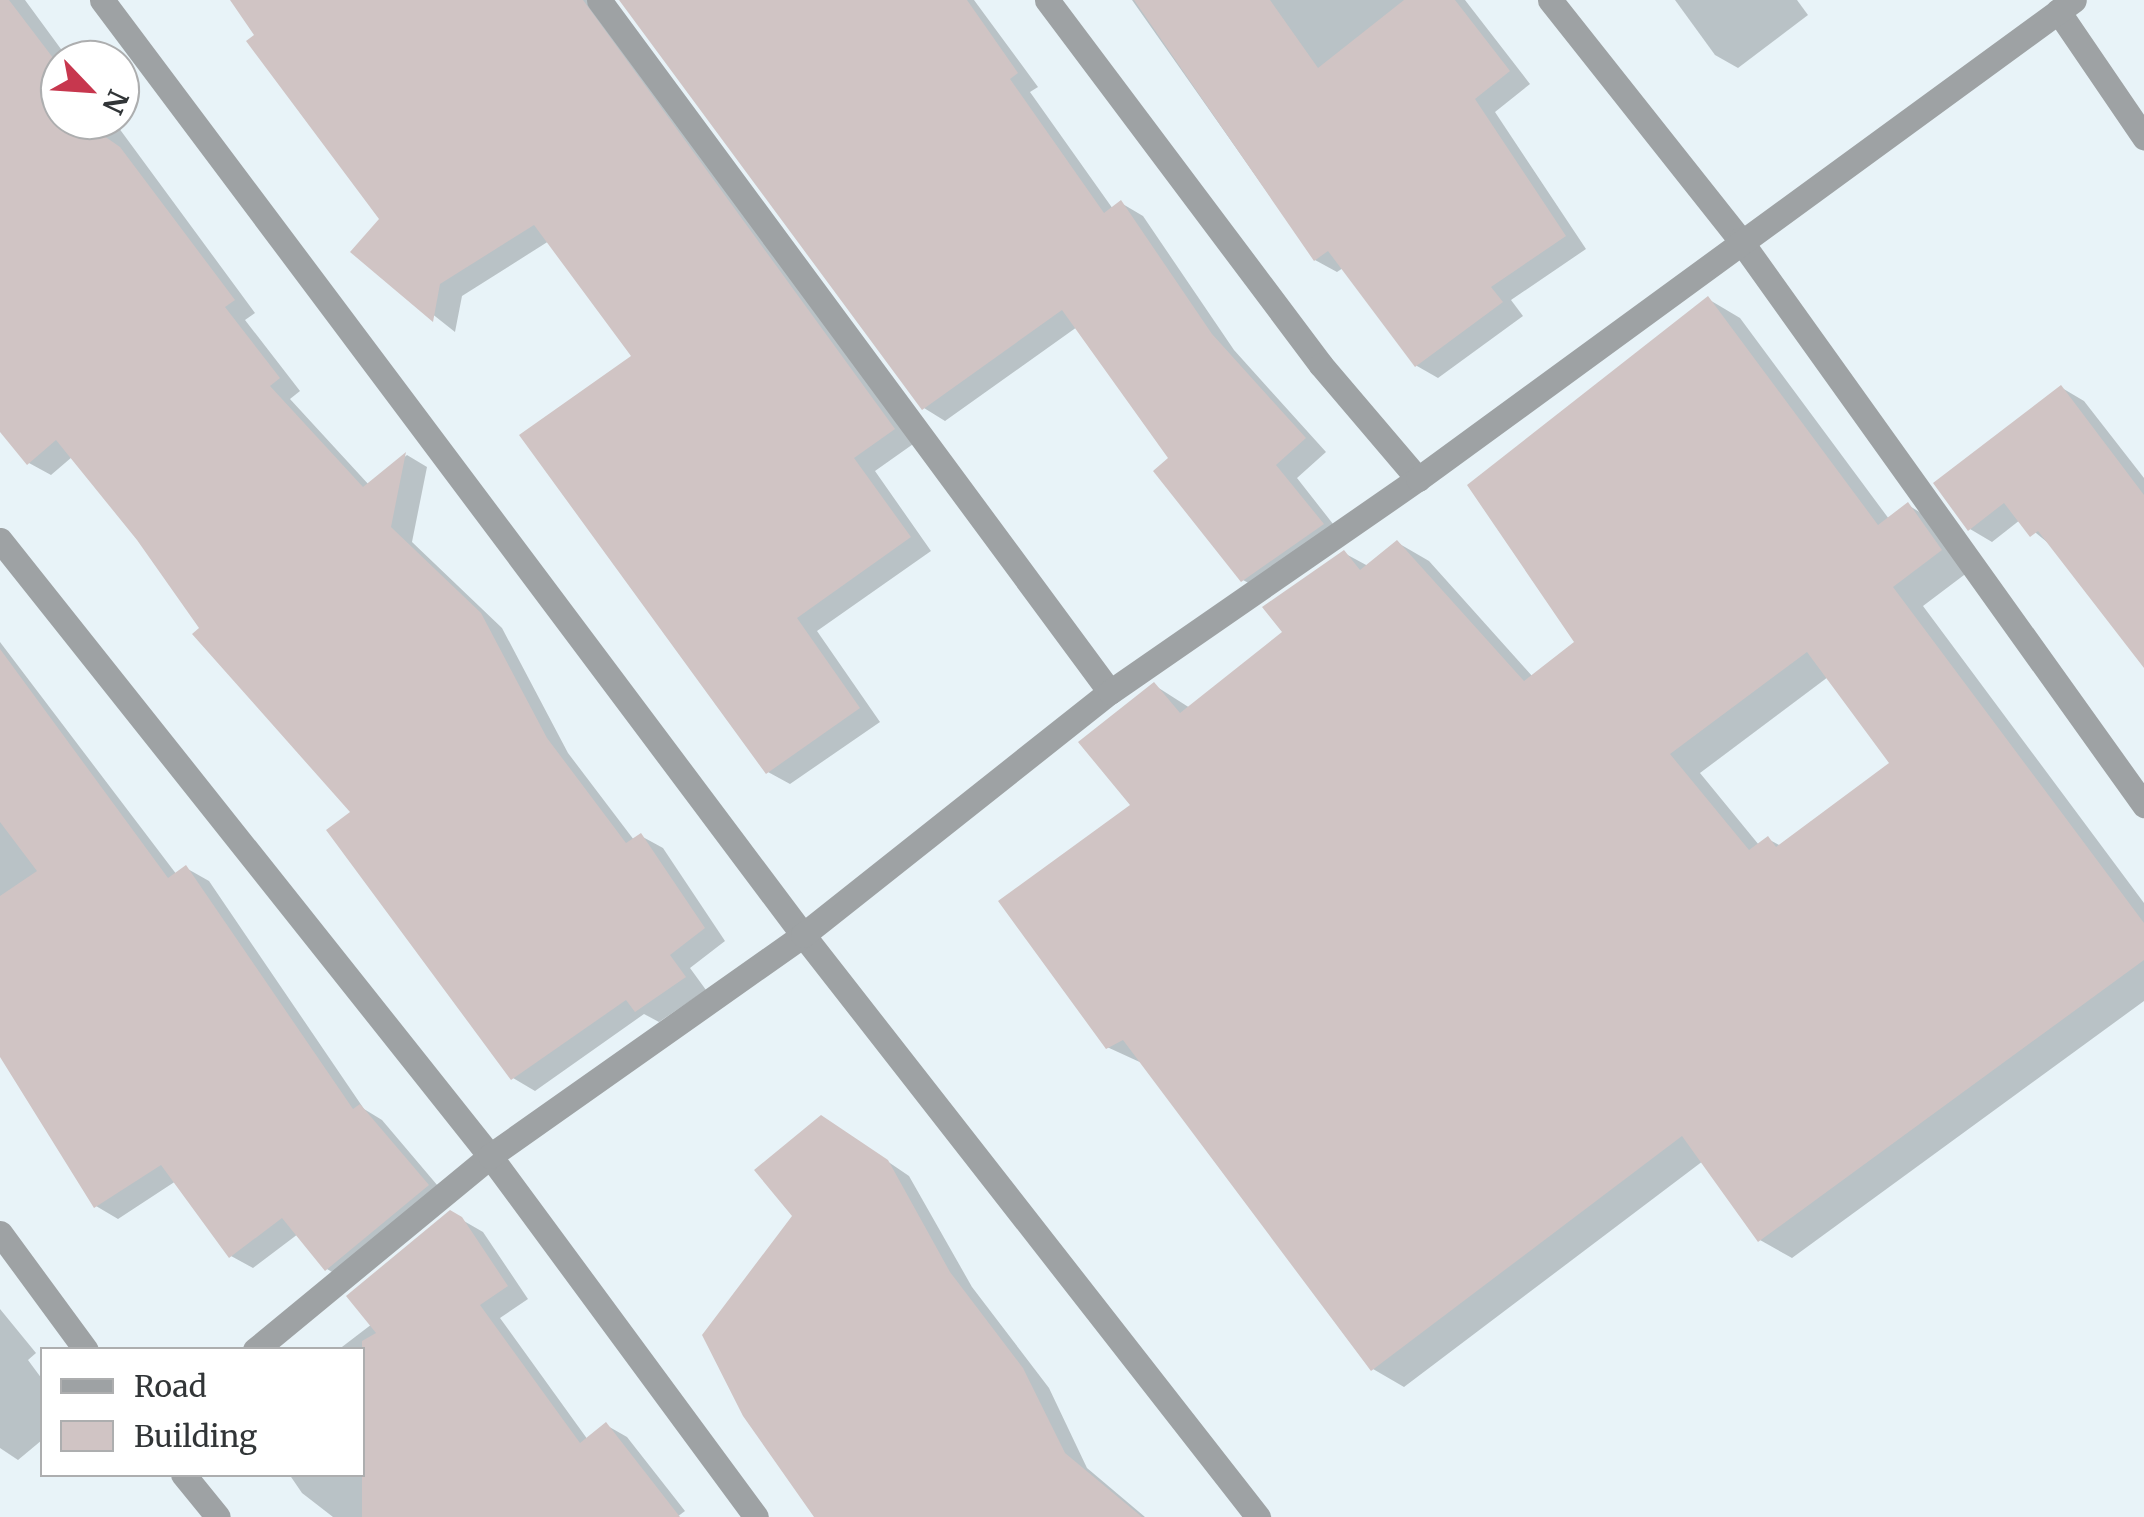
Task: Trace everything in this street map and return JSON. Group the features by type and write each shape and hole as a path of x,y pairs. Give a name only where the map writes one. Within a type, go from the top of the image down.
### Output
{"street":[{"path":"102,0 803,935 1258,1517"},
{"path":"599,0 1110,692"},
{"path":"1047,0 1321,365 1418,479"},
{"path":"1550,0 1740,240 2144,804"},
{"path":"259,1347 490,1156 803,935 1110,692 1418,479 1740,240 2066,6 2144,137"},
{"path":"0,540 490,1156 756,1517"},
{"path":"0,1234 84,1347"},
{"path":"185,1477 218,1517"}],"building":[{"path":"0,0 9,0 40,41 40,140 110,140 120,147 235,300 225,307 280,378 270,386 363,487 406,452 391,527 481,613 547,738 626,843 641,833 705,928 670,955 686,977 635,1012 626,1000 511,1080 326,830 350,812 192,634 199,628 137,540 56,440 27,465 0,432"},
{"path":"230,0 583,0 895,429 854,458 911,537 797,618 860,708 766,774 519,435 631,356 534,225 440,284 433,322 350,252 379,219 246,41 254,35"},
{"path":"619,0 967,0 1018,73 1010,79 1104,213 1121,200 1212,334 1306,438 1276,465 1324,524 1241,582 1153,471 1168,458 1062,310 922,410"},
{"path":"1134,0 1270,0 1318,68 1404,0 1455,0 1510,71 1475,99 1566,236 1491,287 1503,302 1415,367 1328,251 1314,261"},
{"path":"1708,296 1878,525 1908,502 1942,550 1893,587 2144,923 2144,960 1758,1242 1682,1136 1371,1371 1123,1040 1106,1049 998,901 1130,805 1078,742 1154,682 1180,713 1282,632 1262,607 1344,550 1360,570 1397,540 1524,681 1574,642 1467,485","holes":["1807,652 1889,763 1776,847 1768,836 1749,850 1670,754"]},
{"path":"2061,385 2144,495 2144,668 2038,531 2030,537 2004,503 1968,531 1933,483"},
{"path":"0,649 168,878 186,865 353,1109 360,1104 429,1185 325,1271 282,1218 229,1258 161,1165 94,1208 0,1057 0,896 37,871 0,822"},
{"path":"821,1115 888,1160 950,1272 1023,1368 1065,1453 1142,1517 814,1517 743,1416 702,1335 792,1216 754,1170"},
{"path":"450,1210 462,1217 508,1286 480,1305 580,1443 606,1422 680,1517 362,1517 362,1341 376,1333 346,1296"}]}
